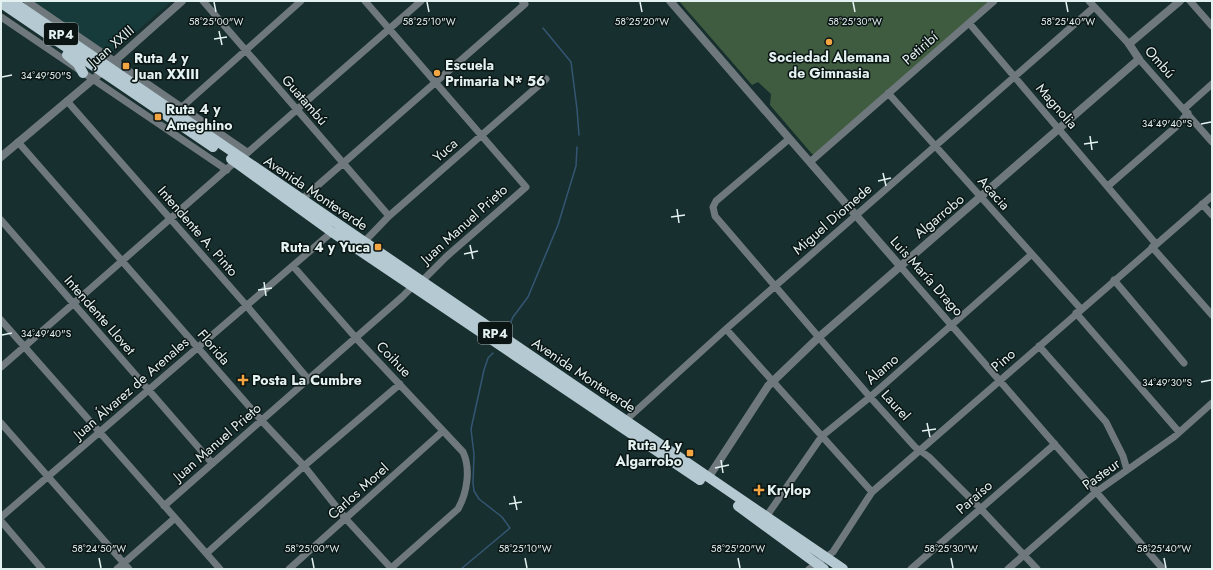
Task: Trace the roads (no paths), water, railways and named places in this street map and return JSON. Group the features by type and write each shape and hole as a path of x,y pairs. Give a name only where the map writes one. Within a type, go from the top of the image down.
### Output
{"main road":[{"name":"Avenida Monteverde","path":"12,1 112,66 301,200 364,242 417,284 742,509 816,567"},
{"name":"Avenida Monteverde","path":"1,3 36,28 131,76 161,98 165,106 242,158 332,232 417,284 626,420 708,478 843,569"},
{"path":"36,28 42,37 78,64 83,72"}],"street":[{"path":"27,1 112,66 182,107 242,158"},
{"name":"Juan XXIII","path":"1,157 92,79 112,66 182,1"},
{"name":"Guatambú","path":"203,1 389,216"},
{"path":"182,107 301,1"},
{"path":"365,1 482,136"},
{"path":"1,367 72,303 242,158 296,109 422,1"},
{"name":"Luis María Drago","path":"670,1 856,216 952,324 1163,569"},
{"name":"Petiribí","path":"810,162 994,1"},
{"name":"Ombú","path":"1088,1 1093,8 1129,44 1139,59 1212,142"},
{"path":"1129,44 1180,1"},
{"path":"1190,1 1212,26"},
{"path":"301,200 524,3"},
{"name":"Miguel Diomede","path":"626,420 726,329 1093,8"},
{"path":"1,17 227,170"},
{"name":"Magnolia","path":"969,23 1108,186 1154,245 1212,315"},
{"name":"Algarrobo","path":"708,478 772,381 819,337 1139,59"},
{"name":"Yuca","path":"364,242 389,216 546,79"},
{"path":"1108,186 1178,125 1186,111 1212,84"},
{"name":"Acacia","path":"888,93 980,198 1032,254 1178,432"},
{"name":"Intendente A. Pinto","path":"67,101 308,379"},
{"name":"Juan Manuel Prieto","path":"164,506 526,187 482,136"},
{"name":"Laurel","path":"789,139 716,202 713,207 714,216 870,397 920,450 980,508 1038,569"},
{"name":"Florida","path":"18,142 261,420 304,466 346,519 391,568"},
{"name":"Pino","path":"827,558 833,552 872,492 1212,196"},
{"path":"1202,204 1212,215"},
{"name":"Intendente Llovet","path":"1,220 212,463"},
{"name":"Juan Álvarez de Arenales","path":"1,517 332,232"},
{"name":"Álamo","path":"766,517 822,436 870,397 1032,254"},
{"name":"Coihue","path":"293,266 356,338 463,452 467,461 467,473 462,500 458,509 391,568"},
{"path":"1114,280 1184,363"},
{"path":"1,320 220,569"},
{"path":"726,329 872,492"},
{"path":"1039,346 1106,422 1123,456 1128,470"},
{"path":"207,553 304,466 400,384"},
{"name":"Pasteur","path":"1008,569 1096,492 1178,432 1212,403"},
{"path":"1,423 129,569"},
{"name":"Carlos Morel","path":"289,569 443,431"},
{"name":"Paraíso","path":"911,569 1055,444"},
{"path":"117,569 175,518"},
{"path":"1,521 42,569"},
{"name":"RP4","path":"816,567 827,558"}],"waterway":[{"path":"543,28 571,62 579,135"},
{"path":"506,333 513,317 528,297 558,225 576,166 577,147"},
{"path":"461,569 510,528 502,517 479,499 474,491 473,483 474,455 471,429 484,370 488,358 493,353"}],"place":[{"name":"Sociedad Alemana de Gimnasia","path":"829,42"},
{"name":"Ruta 4 y Juan XXIII","path":"126,66"},
{"name":"Escuela Primaria N* 56","path":"437,73"},
{"name":"Ruta 4 y Ameghino","path":"158,117"},
{"name":"Ruta 4 y Yuca","path":"378,247"},
{"name":"Posta La Cumbre","path":"243,380"},
{"name":"Ruta 4 y Algarrobo","path":"690,453"},
{"name":"Krylop","path":"759,490"}]}
